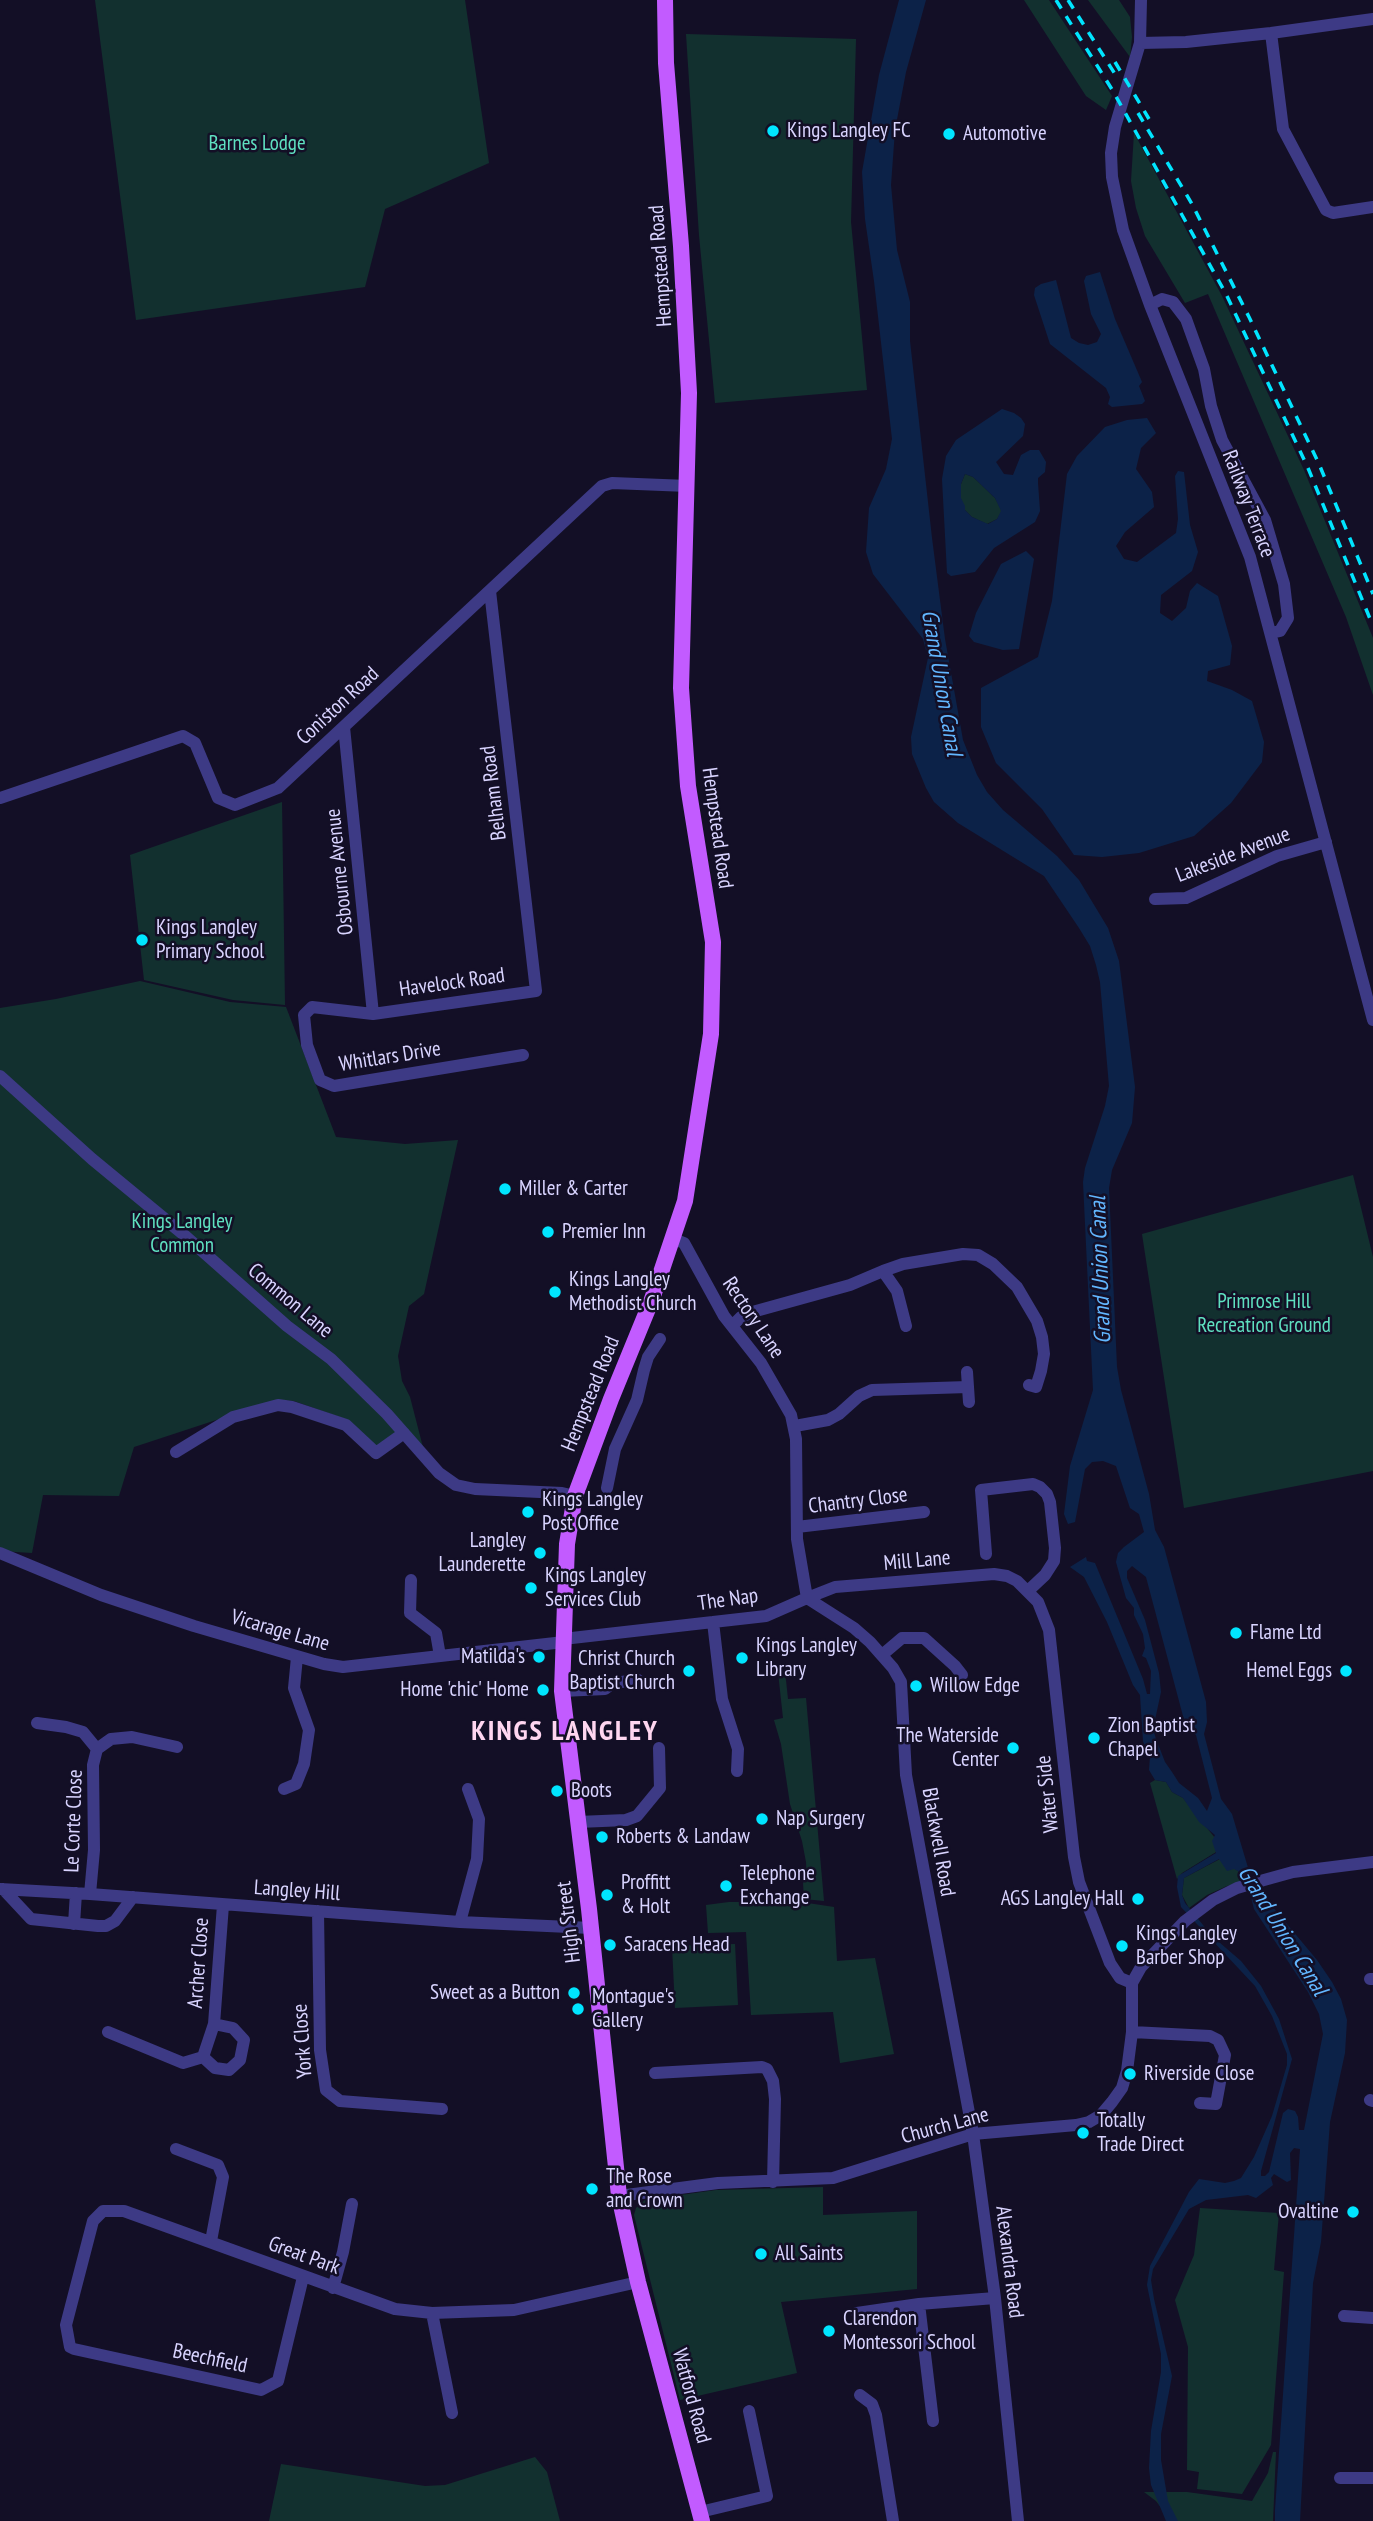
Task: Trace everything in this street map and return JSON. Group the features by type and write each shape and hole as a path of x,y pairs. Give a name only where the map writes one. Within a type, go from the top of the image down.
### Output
{"main road":[{"name":"Hempstead Road","path":"564,1640 567,1544 575,1496 652,1299 685,1201 711,1034 713,942 688,786 681,688 690,393 666,63 665,0"},
{"name":"High Street","path":"564,1640 562,1691 591,1928 619,2196 638,2282"},
{"name":"Watford Road","path":"638,2282 701,2516"}],"street":[{"name":"Railway Terrace","path":"1141,0 1140,43 1115,127 1111,153 1112,177 1123,230 1250,557 1326,842 1368,983 1373,1020"},
{"path":"1140,43 1186,42 1373,19"},
{"path":"1271,33 1283,129 1325,210 1333,213 1373,206"},
{"path":"1150,305 1162,299 1173,302 1186,319 1204,369 1211,405 1223,440 1265,520 1284,584 1287,618 1285,627 1270,633"},
{"name":"Coniston Road","path":"0,797 183,736 195,743 218,798 234,805 278,788 602,486 612,483 688,486"},
{"name":"Belham Road","path":"490,591 536,991"},
{"name":"Osbourne Avenue","path":"344,727 373,1014"},
{"name":"Lakeside Avenue","path":"1155,899 1186,898 1277,856 1326,842"},
{"name":"Havelock Road","path":"373,1014 536,991"},
{"name":"Whitlars Drive","path":"373,1014 312,1007 304,1015 307,1045 320,1080 334,1086 523,1055"},
{"name":"Common Lane","path":"0,1076 92,1159 183,1234 287,1326 331,1359 404,1433 439,1473 456,1485 489,1491 526,1490 575,1496"},
{"name":"Rectory Lane","path":"671,1238 684,1243 732,1326 780,1393 794,1426"},
{"path":"732,1326 748,1314 850,1285 904,1264 963,1254 978,1255 993,1264 1017,1287 1037,1321 1044,1354 1036,1387"},
{"path":"883,1271 897,1291 906,1326"},
{"path":"607,1488 615,1449 633,1408 648,1357 660,1339"},
{"path":"967,1372 969,1402"},
{"path":"807,1598 797,1527 798,1482 794,1426 828,1420 859,1396 872,1390 968,1387"},
{"path":"611,1399 633,1408"},
{"path":"176,1452 233,1417 278,1405 346,1425 376,1453 404,1433"},
{"path":"986,1554 981,1486 1033,1484 1047,1494 1055,1548 1054,1561 1045,1575 1028,1590"},
{"name":"Chantry Close","path":"797,1527 924,1512"},
{"name":"Vicarage Lane","path":"0,1553 101,1595 297,1657 343,1667 564,1640"},
{"name":"Mill Lane","path":"807,1598 835,1587 994,1574 1007,1576 1028,1590"},
{"path":"411,1580 410,1613 436,1633 440,1656"},
{"name":"Water Side","path":"1028,1590 1038,1602 1049,1630 1079,1882 1110,1964 1120,1978 1132,1983"},
{"name":"The Nap","path":"564,1640 766,1616 807,1598"},
{"name":"Blackwell Road","path":"807,1598 854,1628 870,1642 893,1668 901,1682 906,1775 973,2134"},
{"path":"713,1622 722,1699 738,1749 737,1772"},
{"path":"882,1655 902,1639 924,1638 955,1665 962,1675"},
{"path":"284,1789 296,1784 304,1763 309,1730 294,1688 297,1657"},
{"path":"562,1691 605,1689 613,1683 638,1680"},
{"path":"37,1723 83,1732 97,1749"},
{"name":"Le Corte Close","path":"90,1894 94,1850 93,1765 97,1749 111,1739 132,1737 177,1747"},
{"path":"578,1822 626,1820 637,1816 660,1788 659,1748"},
{"path":"460,1922 477,1859 479,1819 468,1789"},
{"path":"1132,1983 1141,1967 1191,1917 1237,1888 1293,1872 1373,1862"},
{"path":"2,1889 31,1919 106,1926 115,1921 133,1897"},
{"name":"Langley Hill","path":"2,1889 460,1922 591,1928"},
{"path":"74,1924 76,1893"},
{"name":"Archer Close","path":"203,2057 214,2024 223,1905"},
{"name":"York Close","path":"318,1912 320,2050 326,2090 340,2101 442,2109"},
{"name":"Church Lane","path":"619,2196 718,2183 832,2178 973,2134 1089,2122 1101,2115 1122,2088 1132,2032 1132,1983"},
{"name":"Archer Close","path":"203,2057 215,2068 229,2070 240,2060 244,2040 233,2028 214,2024"},
{"name":"Archer Close","path":"108,2032 183,2063 203,2057"},
{"path":"1132,2032 1210,2036 1218,2040 1225,2055 1215,2110 1200,2103"},
{"path":"655,2073 762,2067 767,2069 773,2081 775,2099 773,2182"},
{"name":"Alexandra Road","path":"973,2134 995,2298 1018,2521"},
{"path":"176,2149 218,2165 223,2177 211,2242"},
{"path":"333,2287 352,2204"},
{"name":"Great Park","path":"70,2347 66,2325 93,2221 103,2211 124,2211 395,2309 432,2313 514,2310 638,2282"},
{"name":"Beechfield","path":"70,2347 261,2390 278,2381 303,2277"},
{"path":"857,2313 919,2304 995,2298"},
{"path":"919,2304 933,2421"},
{"path":"432,2313 452,2413"},
{"path":"1344,2316 1373,2318"},
{"path":"859,2395 872,2404 876,2415 893,2521"},
{"path":"701,2516 767,2496 749,2411"},
{"path":"1339,2478 1373,2478"}],"green space":[{"name":"Barnes Lodge","path":"95,0 465,0 489,163 385,209 365,287 136,320"},
{"path":"1024,0 1049,0 1112,96 1106,110 1086,96"},
{"path":"1088,0 1119,0 1130,17 1130,57"},
{"name":"Kings Langley FC","path":"686,34 856,39 851,222 867,390 715,403 699,235"},
{"path":"1134,133 1222,296 1304,470 1373,638 1373,695 1346,617 1208,294 1185,303 1145,236 1131,181"},
{"path":"965,474 973,477 995,498 1002,511 997,519 987,524 972,517 965,510 961,499 961,484"},
{"path":"282,802 285,1005 233,1000 144,980 130,855"},
{"name":"Kings Langley Common","path":"140,981 230,1002 286,1007 336,1137 405,1144 458,1140 424,1294 409,1306 398,1356 402,1381 410,1397 425,1455 405,1430 377,1449 348,1420 294,1401 277,1400 134,1447 119,1496 43,1495 32,1553 0,1551 0,1008"},
{"name":"Primrose Hill Recreation Ground","path":"1353,1175 1373,1257 1373,1471 1184,1508 1142,1234"},
{"path":"785,1671 788,1699 806,1698 824,1901 804,1899 806,1862 790,1804 781,1744 774,1720 783,1718 778,1672"},
{"path":"1155,1780 1166,1782 1172,1792 1183,1798 1215,1838 1216,1852 1177,1879 1150,1783"},
{"path":"1220,1859 1238,1871 1243,1882 1207,1895 1189,1908 1182,1895 1184,1878"},
{"path":"729,1902 801,1902 834,1907 837,1961 875,1958 894,2054 840,2063 833,2012 751,2015 746,1932 708,1933 706,1905"},
{"path":"735,1944 738,2005 675,2008 672,1946"},
{"path":"823,2187 823,2215 917,2211 917,2289 781,2302 797,2373 680,2400 634,2215 636,2208 645,2200 716,2190"},
{"path":"1200,2208 1279,2213 1274,2270 1284,2272 1271,2445 1242,2494 1197,2489 1199,2472 1187,2470 1188,2347 1175,2300 1194,2255"},
{"path":"1273,2452 1276,2452 1273,2521 1171,2521 1156,2501 1144,2492 1187,2492 1252,2501 1268,2473"},
{"path":"535,2457 547,2472 560,2521 269,2521 281,2464 425,2486 445,2485"}],"water":[{"name":"Grand Union Canal","path":"899,0 926,0 906,72 895,130 891,185 897,250 910,302 910,341 945,639 963,740 987,792 1003,810 1057,856 1079,880 1108,928 1119,961 1135,1087 1132,1123 1112,1170 1109,1188 1117,1367 1121,1390 1149,1494 1155,1530 1164,1547 1206,1702 1207,1722 1204,1734 1221,1799 1232,1814 1249,1871 1261,1893 1332,1982 1341,1999 1347,2020 1345,2053 1330,2122 1321,2242 1313,2283 1300,2521 1275,2521 1275,2510 1300,2149 1294,2148 1290,2153 1291,2180 1287,2182 1274,2174 1271,2178 1273,2185 1256,2198 1248,2195 1206,2200 1189,2209 1153,2269 1151,2280 1154,2299 1172,2376 1161,2434 1161,2460 1168,2501 1178,2521 1166,2521 1151,2485 1151,2431 1161,2372 1161,2354 1147,2285 1150,2266 1189,2192 1199,2179 1225,2183 1241,2178 1254,2157 1272,2116 1287,2065 1287,2054 1272,2016 1255,1986 1181,1907 1178,1876 1216,1853 1212,1841 1215,1835 1199,1822 1183,1798 1172,1792 1166,1782 1155,1780 1149,1770 1150,1757 1143,1741 1140,1695 1084,1577 1070,1567 1086,1557 1087,1561 1095,1563 1147,1694 1150,1694 1151,1671 1146,1658 1142,1656 1145,1648 1143,1634 1134,1615 1134,1608 1126,1598 1116,1562 1118,1553 1144,1532 1139,1514 1130,1508 1116,1466 1103,1461 1092,1462 1085,1469 1075,1522 1068,1524 1064,1514 1070,1466 1093,1390 1083,1182 1109,1086 1100,982 1096,965 1090,946 1044,876 958,823 934,802 926,788 912,754 911,737 928,658 923,639 873,574 866,552 869,508 886,469 892,439 865,219 862,172 879,75","holes":["1132,1566 1146,1577 1183,1716 1186,1725 1196,1735 1212,1798 1207,1811 1198,1798 1179,1783 1165,1762 1156,1739 1153,1729 1161,1692 1159,1673 1145,1620 1127,1578 1127,1571","1219,1859 1227,1871 1238,1871 1254,1909 1308,1992 1319,2014 1323,2034 1304,2130 1299,2130 1295,2111 1288,2109 1283,2113 1269,2172 1265,2176 1261,2176 1261,2171 1292,2059 1279,2019 1261,1986 1241,1961 1212,1936 1185,1903 1182,1895 1184,1878"]},
{"path":"1100,272 1115,319 1142,382 1139,386 1145,401 1142,404 1112,407 1108,404 1110,397 1106,388 1050,344 1034,295 1035,288 1056,280 1071,338 1088,345 1097,342 1101,334 1091,314 1084,281 1086,276"},
{"path":"1002,409 1014,413 1025,424 1023,436 996,462 1004,474 1013,475 1021,455 1030,450 1039,450 1046,462 1045,472 1038,478 1040,511 1035,522 994,548 975,572 951,576 947,573 942,479 946,456 956,440","holes":["965,474 973,477 995,498 1001,511 997,519 988,524 972,517 965,510 961,498 961,484"]},
{"path":"1147,418 1156,433 1141,448 1136,469 1152,492 1154,507 1125,532 1116,546 1124,559 1137,562 1176,533 1178,519 1175,476 1178,471 1184,472 1190,525 1198,552 1192,571 1161,595 1160,613 1172,621 1186,608 1190,591 1197,583 1218,596 1232,646 1230,665 1208,671 1207,681 1252,701 1264,742 1262,762 1231,803 1194,836 1139,853 1102,857 1074,855 1042,809 996,763 981,727 981,688 1038,657 1052,601 1067,474 1077,456 1105,427 1127,420"},
{"path":"1026,551 1034,559 1019,649 1003,650 974,642 969,636 976,613 1001,564"}],"railway":[{"path":"1056,0 1113,91 1226,294 1308,468 1373,626"},
{"path":"1068,0 1115,74"},
{"path":"1115,62 1149,119"},
{"path":"1138,113 1192,204 1249,317 1319,464 1373,594"}],"place":[{"name":"Kings Langley FC","path":"773,131"},
{"name":"Automotive","path":"949,134"},
{"name":"Kings Langley Primary School","path":"142,940"},
{"name":"Miller & Carter","path":"505,1189"},
{"name":"Premier Inn","path":"548,1232"},
{"name":"Kings Langley Methodist Church","path":"555,1292"},
{"name":"Kings Langley Post Office","path":"528,1512"},
{"name":"Langley Launderette","path":"540,1553"},
{"name":"Kings Langley Services Club","path":"531,1588"},
{"name":"Flame Ltd","path":"1236,1633"},
{"name":"Matilda's","path":"539,1657"},
{"name":"Kings Langley Library","path":"742,1658"},
{"name":"Christ Church Baptist Church","path":"689,1671"},
{"name":"Hemel Eggs","path":"1346,1671"},
{"name":"Willow Edge","path":"916,1686"},
{"name":"Home 'chic' Home","path":"543,1690"},
{"name":"Zion Baptist Chapel","path":"1094,1738"},
{"name":"The Waterside Center","path":"1013,1748"},
{"name":"Boots","path":"557,1791"},
{"name":"Nap Surgery","path":"762,1819"},
{"name":"Roberts & Landaw","path":"602,1837"},
{"name":"Telephone Exchange","path":"726,1886"},
{"name":"Proffitt & Holt","path":"607,1895"},
{"name":"AGS Langley Hall","path":"1138,1899"},
{"name":"Saracens Head","path":"610,1945"},
{"name":"Kings Langley Barber Shop","path":"1122,1946"},
{"name":"Sweet as a Button","path":"574,1993"},
{"name":"Montague's Gallery","path":"578,2009"},
{"name":"Riverside Close","path":"1130,2074"},
{"name":"Totally Trade Direct","path":"1083,2133"},
{"name":"The Rose and Crown","path":"592,2189"},
{"name":"Ovaltine","path":"1353,2212"},
{"name":"All Saints","path":"761,2254"},
{"name":"Clarendon Montessori School","path":"829,2331"}],"district":[{"name":"KINGS LANGLEY","path":"565,1732"}]}
